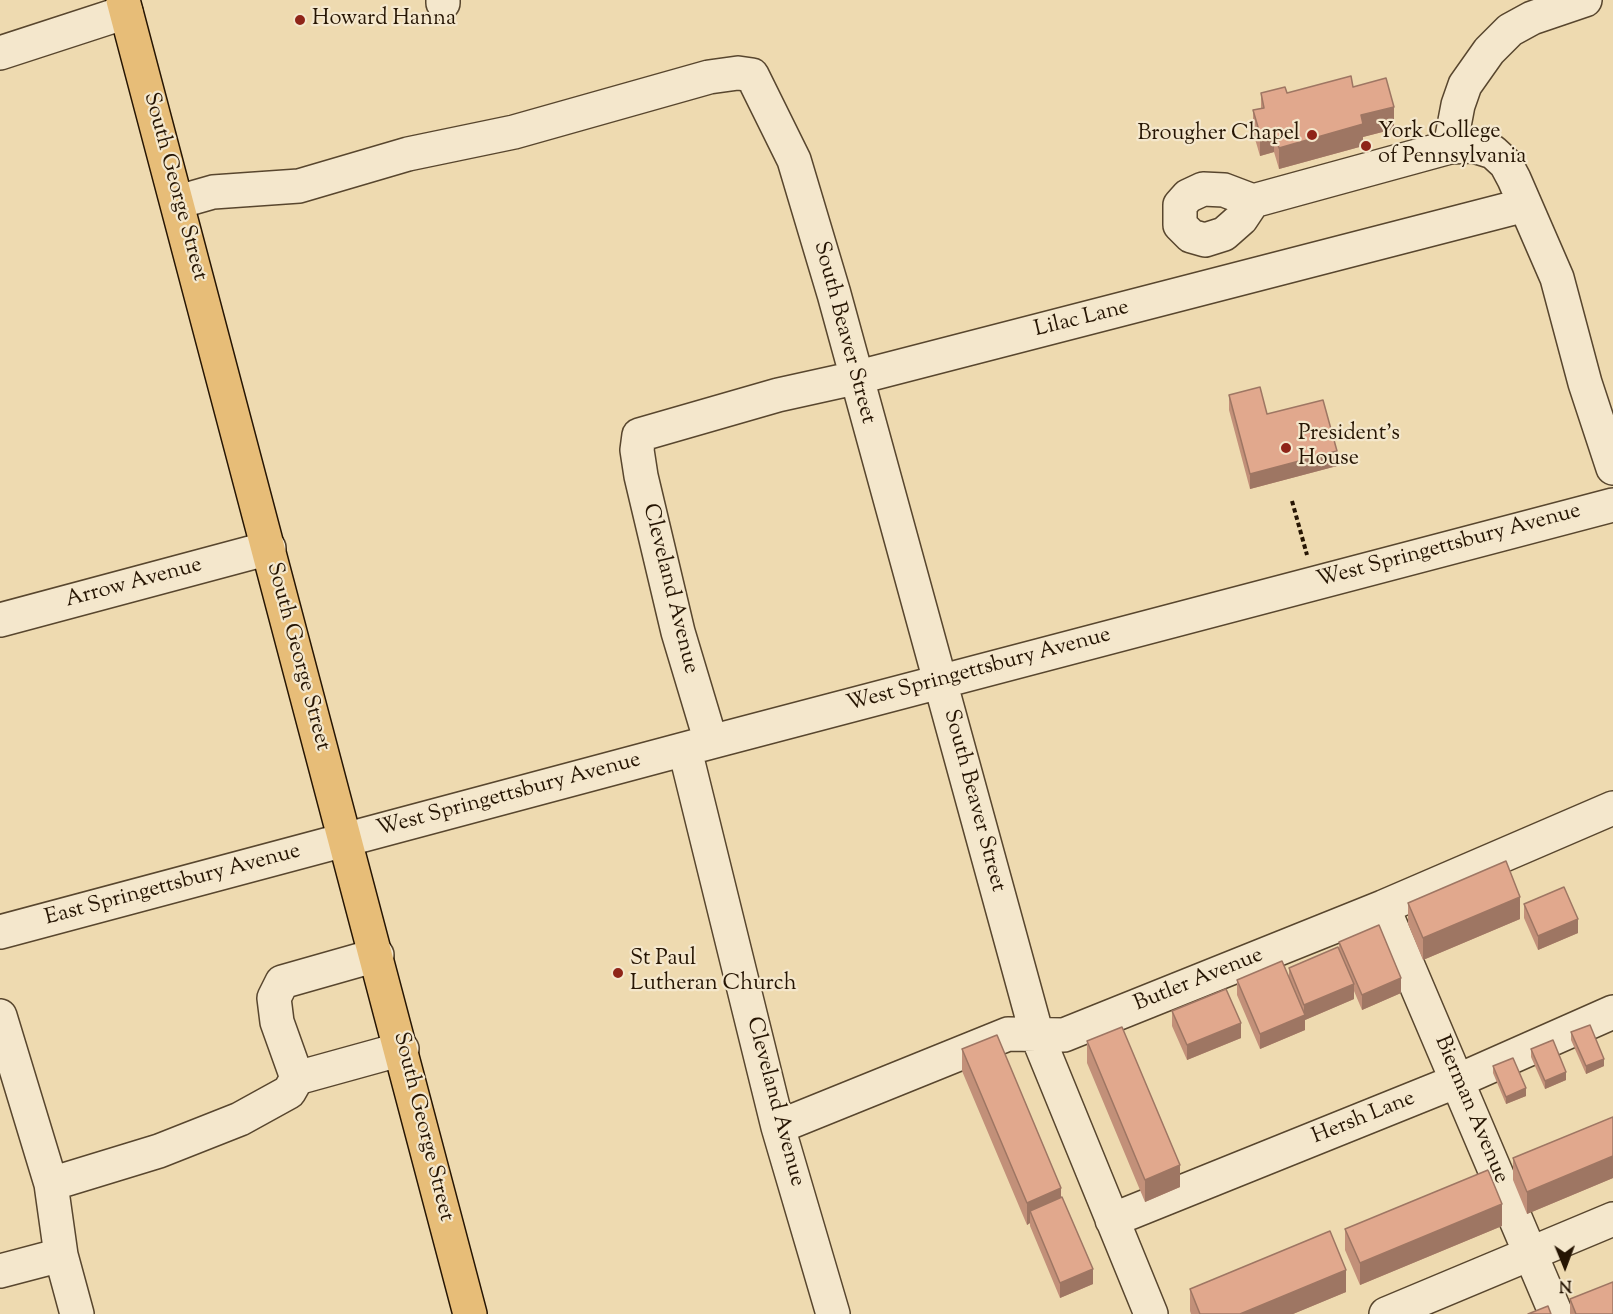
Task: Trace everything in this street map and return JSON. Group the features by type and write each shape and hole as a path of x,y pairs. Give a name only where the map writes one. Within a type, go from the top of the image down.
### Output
{"main road":[{"name":"South George Street","path":"125,6 402,1049 470,1314"}],"street":[{"path":"1450,147 1458,105 1465,85 1489,51 1510,30 1532,18 1585,0"},
{"path":"2,46 125,6"},
{"name":"South Beaver Street","path":"178,202 213,192 299,186 408,154 525,129 709,77 738,73 752,75 794,160 834,294 855,378 1037,1035 1151,1314"},
{"path":"1253,201 1450,147 1474,146 1493,152 1506,164 1557,278 1585,383 1613,468"},
{"name":"Lilac Lane","path":"639,435 778,396 1525,205"},
{"name":"Cleveland Avenue","path":"639,435 637,450 641,476 678,632 698,746 778,1127 833,1314"},
{"name":"West Springettsbury Avenue","path":"345,839 1613,505"},
{"name":"Arrow Avenue","path":"0,620 269,548"},
{"name":"Butler Avenue","path":"778,1127 1004,1036 1064,1035 1383,907 1613,808"},
{"name":"East Springettsbury Avenue","path":"0,932 345,839"},
{"name":"Bierman Avenue","path":"1383,907 1556,1314"},
{"path":"297,1078 276,1022 274,998 282,982 377,955"},
{"name":"Hersh Lane","path":"1112,1220 1457,1081 1613,1012"},
{"path":"0,1016 51,1184 61,1255 77,1314"},
{"path":"51,1184 159,1151 240,1119 289,1092 297,1078 402,1049"},
{"path":"1386,1314 1613,1219"},
{"path":"0,1271 61,1255"}],"path":[{"path":"1292,501 1308,556"}],"building":[{"path":"1351,76 1353,87 1386,78 1394,107 1361,115 1363,124 1279,148 1274,130 1260,134 1253,110 1264,108 1261,93 1285,87 1287,93"},
{"name":"President's House","path":"1260,387 1267,414 1323,400 1337,451 1250,474 1229,395"},
{"path":"1506,861 1520,897 1423,938 1408,903"},
{"path":"1564,887 1578,919 1538,936 1524,904"},
{"path":"1379,925 1401,978 1362,995 1339,942"},
{"path":"1338,947 1354,984 1304,1005 1289,968"},
{"path":"1282,961 1305,1015 1260,1034 1237,980"},
{"path":"1226,989 1241,1023 1187,1045 1172,1011"},
{"path":"1590,1025 1604,1059 1586,1066 1571,1032"},
{"path":"1122,1027 1180,1165 1145,1180 1087,1041"},
{"path":"997,1035 1061,1188 1027,1203 962,1049"},
{"path":"1553,1040 1566,1072 1545,1081 1531,1049"},
{"path":"1513,1058 1526,1088 1506,1097 1493,1066"},
{"path":"1613,1117 1613,1156 1527,1192 1513,1158"},
{"path":"1488,1170 1502,1204 1360,1263 1345,1229"},
{"path":"1062,1197 1093,1269 1060,1283 1030,1211"},
{"path":"1330,1231 1346,1270 1240,1314 1200,1314 1190,1289"},
{"path":"1613,1282 1613,1314 1576,1314 1570,1299"},
{"path":"1548,1306 1551,1314 1528,1314"}],"place":[{"name":"Howard Hanna","path":"300,20"},
{"name":"Brougher Chapel","path":"1312,135"},
{"name":"York College of Pennsylvania","path":"1366,146"},
{"name":"President's House","path":"1286,448"},
{"name":"St Paul Lutheran Church","path":"618,973"}]}
